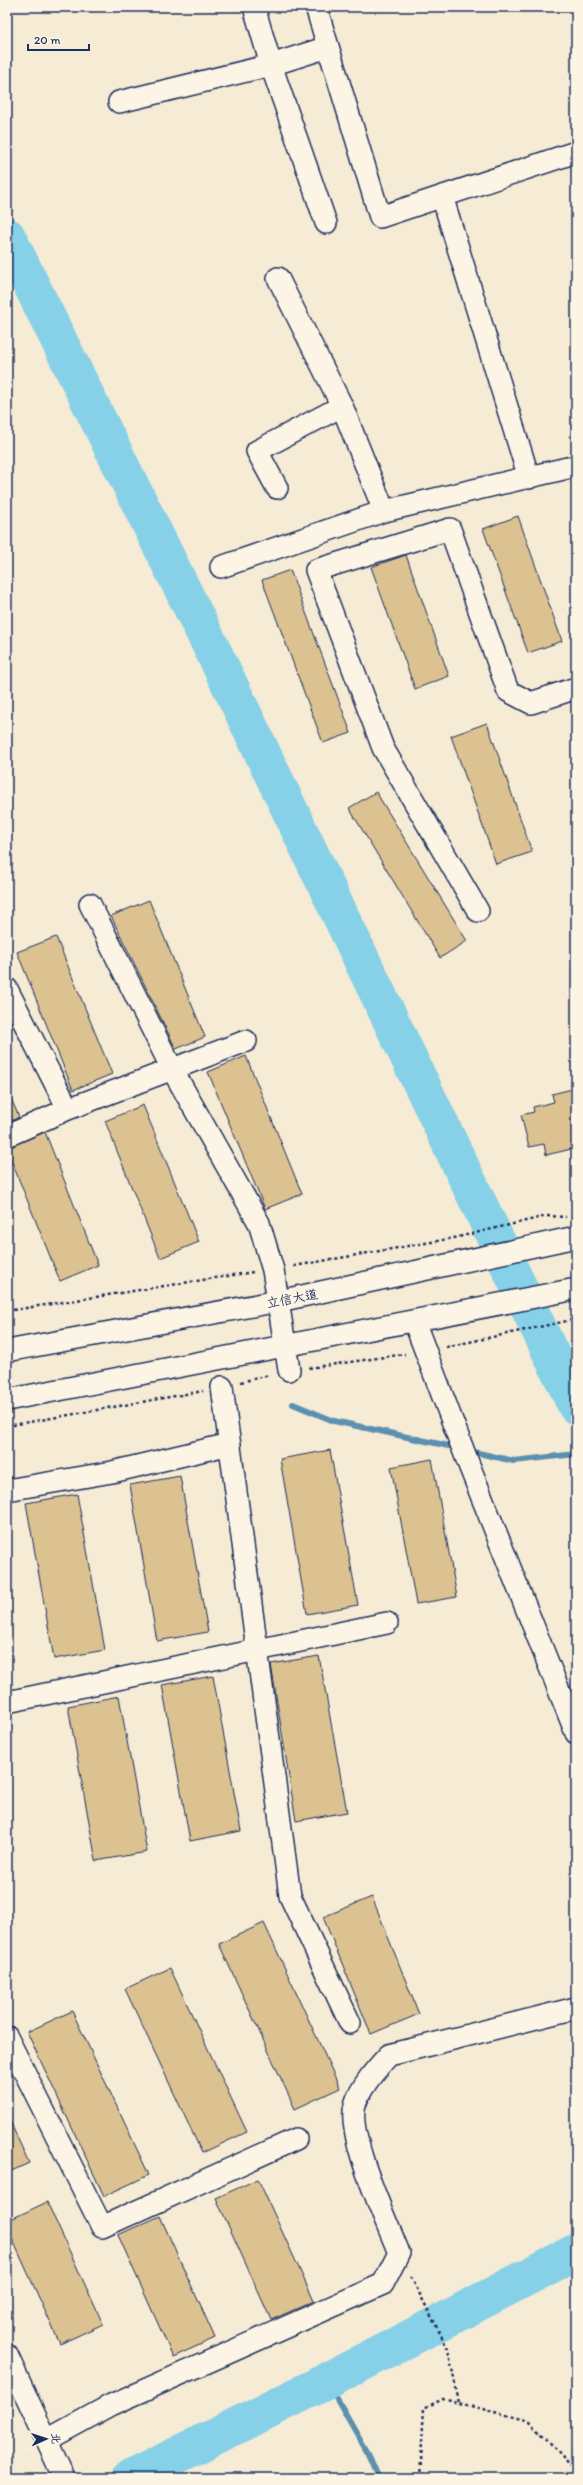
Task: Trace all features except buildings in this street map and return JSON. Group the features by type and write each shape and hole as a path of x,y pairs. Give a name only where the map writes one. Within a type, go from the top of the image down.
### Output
{"street":[{"path":"254,7 271,65 326,223"},
{"path":"316,7 380,217 576,152"},
{"path":"119,102 271,65 328,47"},
{"path":"442,196 530,478"},
{"path":"278,278 342,406 384,511"},
{"path":"277,488 257,451 342,406"},
{"path":"221,567 384,511 576,466"},
{"path":"478,911 383,748 316,570 450,529 508,692 531,703 576,688"},
{"path":"90,904 172,1069 260,1223 274,1270 287,1345 289,1370"},
{"path":"7,989 68,1109"},
{"path":"7,1136 68,1109 246,1041"},
{"name":"立信大道","path":"7,1351 280,1301 574,1238"},
{"path":"7,1400 576,1289"},
{"path":"414,1321 468,1465 576,1733"},
{"path":"222,1387 290,1896 350,2023"},
{"path":"7,1490 112,1472 230,1444"},
{"path":"7,1702 257,1648 387,1623"},
{"path":"50,2448 111,2405 383,2284 400,2253 356,2141 354,2106 373,2073 389,2055 576,2008"},
{"path":"7,2037 102,2227 296,2139"},
{"path":"7,2355 64,2478"}],"path":[{"path":"7,1311 228,1274 274,1270 454,1238 547,1216 569,1217"},
{"path":"7,1426 222,1387 289,1370 425,1351 510,1334 576,1318"},
{"path":"414,2284 448,2350 459,2402"},
{"path":"420,2478 424,2408 443,2399 530,2422 576,2472"}],"waterway":[{"path":"7,236 222,669 576,1406"},
{"path":"293,1404 334,1421 458,1448"},
{"path":"469,1451 514,1461 576,1454"},
{"path":"131,2478 327,2381 576,2252"},
{"path":"327,2381 369,2455 379,2478"}]}
